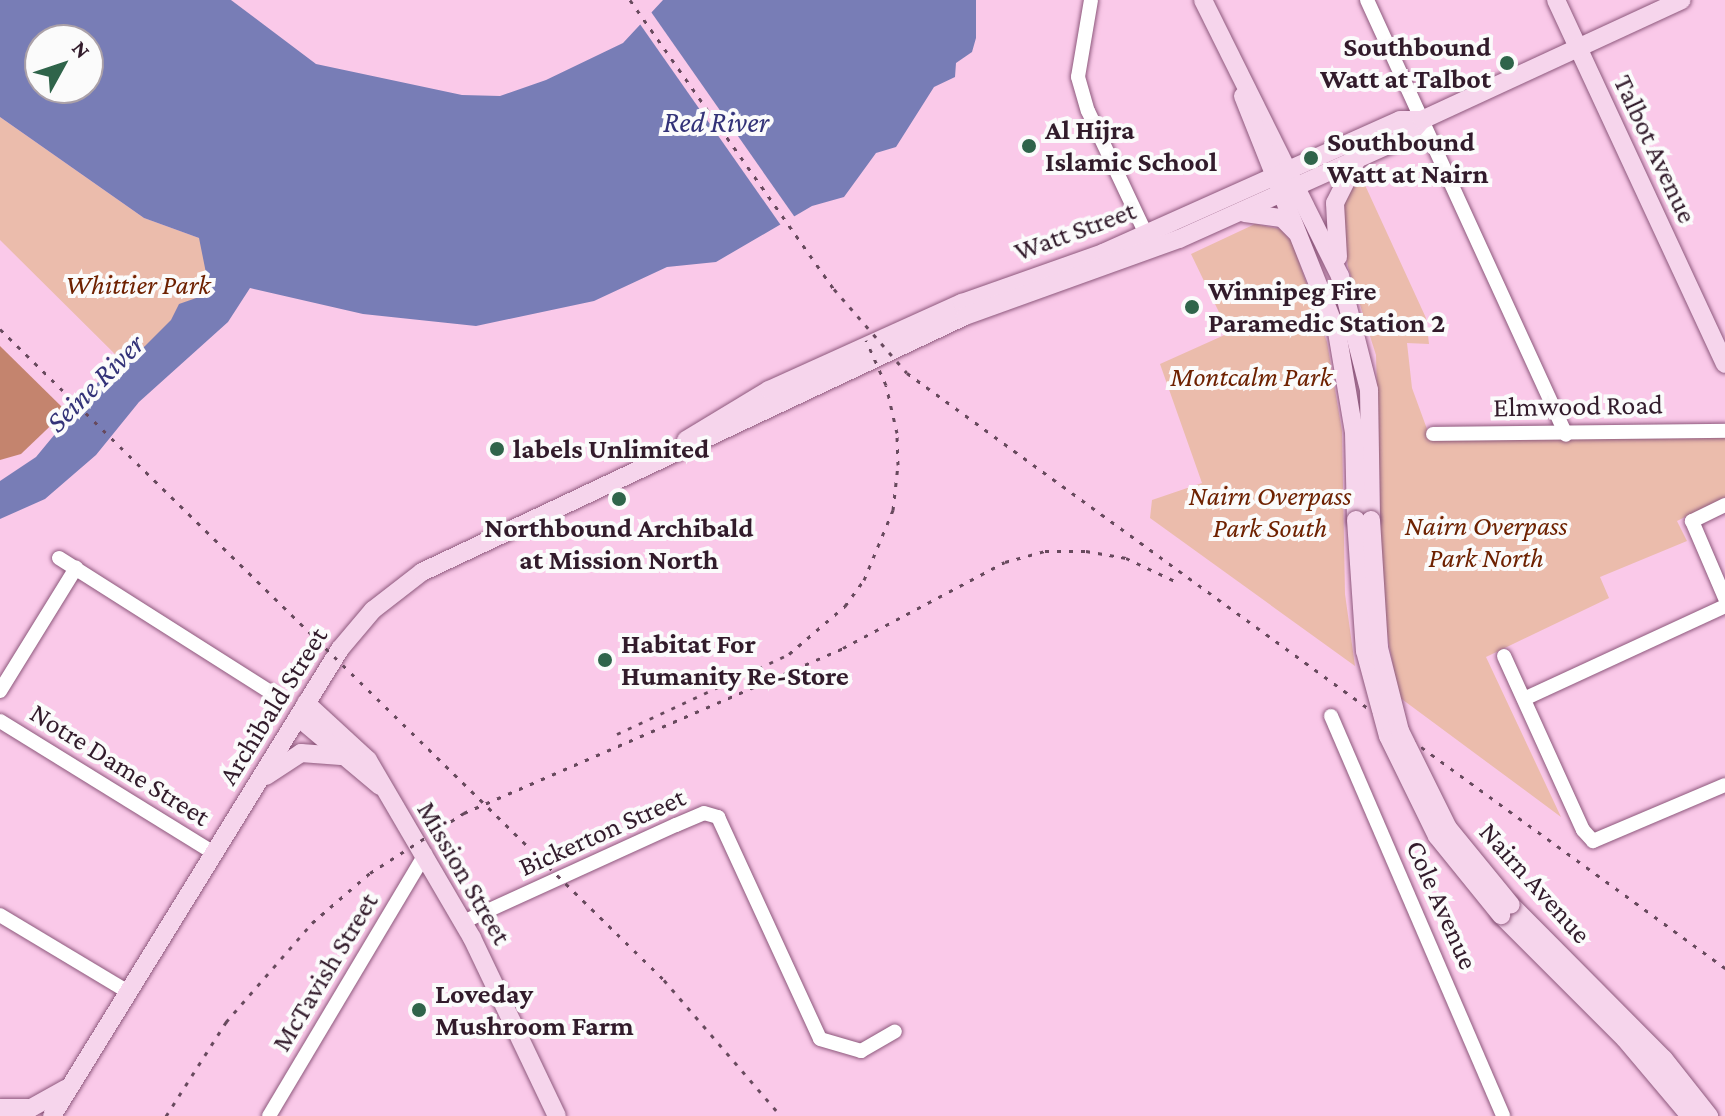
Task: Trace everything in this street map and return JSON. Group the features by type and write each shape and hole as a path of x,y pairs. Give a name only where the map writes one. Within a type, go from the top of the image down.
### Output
{"main road":[{"name":"Nairn Avenue","path":"1203,0 1286,180 1340,276 1369,390 1364,520"},
{"name":"Talbot Avenue","path":"1556,0 1725,364"},
{"name":"Watt Street","path":"884,345 962,303 1234,214 1286,180 1358,158 1408,136 1422,120 1682,0"},
{"name":"Watt Street","path":"1149,242 1286,180 1400,120 1422,120"},
{"path":"1340,276 1335,203 1339,186 1358,158"},
{"name":"Nairn Avenue","path":"1286,180 1346,365 1379,648 1400,731 1448,828 1506,910 1646,1063 1690,1116"},
{"path":"1234,214 1262,212 1282,218 1305,243"},
{"name":"Archibald Street","path":"52,1116 352,633 403,585 457,554 663,458 884,345"},
{"name":"Mission Street","path":"302,710 341,756 383,788"},
{"name":"Mission Street","path":"302,710 356,747 425,854 463,922 557,1116"},
{"path":"257,782 296,755 341,756"},
{"name":"Nairn Avenue","path":"1506,910 1657,1051 1709,1116"},
{"path":"0,1109 38,1106 76,1079"},
{"path":"0,1109 9,1116"}],"street":[{"path":"1091,0 1078,77 1088,111 1149,242"},
{"path":"1367,0 1566,435"},
{"name":"Elmwood Road","path":"1433,434 1725,431"},
{"path":"1725,505 1692,521 1725,598"},
{"path":"59,558 272,693"},
{"path":"0,691 76,568"},
{"path":"1524,699 1725,606"},
{"path":"1504,656 1593,841 1725,785"},
{"name":"Cole Avenue","path":"1331,716 1503,1116"},
{"name":"Notre Dame Street","path":"0,721 214,853"},
{"name":"Bickerton Street","path":"463,922 704,813 718,817 820,1039 861,1051 895,1031"},
{"name":"McTavish Street","path":"269,1116 425,854"},
{"path":"0,915 128,992"}],"green space":[{"name":"Whittier Park","path":"0,117 144,218 199,238 231,271 132,371 0,240"},
{"name":"Nairn Overpass Park North","path":"1359,172 1426,318 1429,344 1407,343 1412,388 1431,440 1725,438 1725,497 1677,521 1687,541 1600,577 1609,598 1486,657 1561,817 1399,697 1383,612 1376,355 1348,267 1343,233 1344,199"},
{"name":"Nairn Overpass Park South","path":"1255,224 1280,229 1292,242 1327,342 1342,431 1345,594 1355,666 1150,518 1152,500 1202,483 1160,364 1229,333 1191,254"}],"shaded area":[{"path":"0,346 66,411 21,454 0,460"}],"water":[{"name":"Red River","path":"0,0 231,0 316,64 462,95 500,96 546,80 623,43 663,0 976,0 976,38 972,52 956,63 955,77 934,87 896,147 876,153 844,197 812,206 716,262 667,267 594,301 476,326 363,314 250,288 228,322 139,402 96,455 45,499 0,519 0,481 36,457 98,382 145,346 171,320 179,304 199,297 208,283 199,238 144,218 0,117"}],"pier":[{"path":"649,9 796,220 783,229 636,18"}],"railway":[{"path":"630,0 834,289 907,373 1725,968"},
{"path":"0,329 664,980 781,1116"},
{"path":"617,734 789,654 845,606 864,580 893,510 898,465 897,433 886,385 866,340"},
{"path":"166,1116 226,1022 312,923 370,873 464,813 843,648 1005,562 1045,551 1086,551 1126,558 1177,582"}],"place":[{"name":"Southbound Watt at Talbot","path":"1507,63"},
{"name":"Al Hijra Islamic School","path":"1029,146"},
{"name":"Southbound Watt at Nairn","path":"1311,158"},
{"name":"Winnipeg Fire Paramedic Station 2","path":"1192,307"},
{"name":"labels Unlimited","path":"497,449"},
{"name":"Northbound Archibald at Mission North","path":"619,499"},
{"name":"Habitat For Humanity Re-Store","path":"605,660"},
{"name":"Loveday Mushroom Farm","path":"419,1010"}],"park label":[{"name":"Montcalm Park","path":"1251,377"}],"water label":[{"name":"Seine River","path":"95,383"}]}
